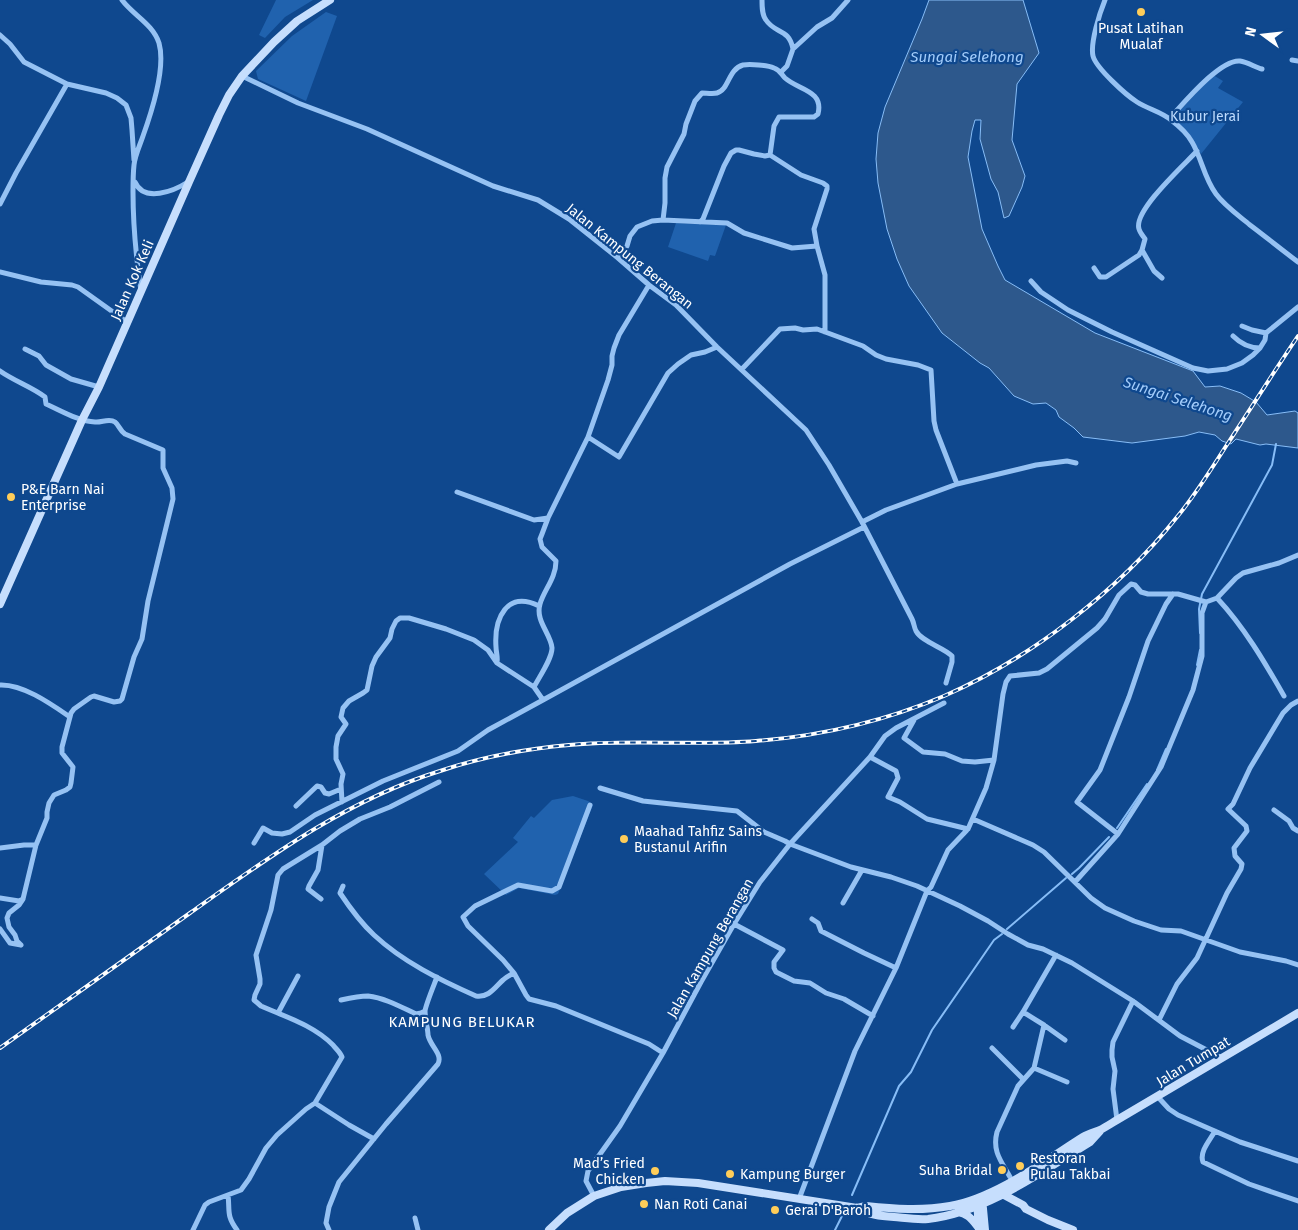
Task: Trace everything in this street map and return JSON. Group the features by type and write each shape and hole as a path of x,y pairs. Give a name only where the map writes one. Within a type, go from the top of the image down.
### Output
{"main road":[{"name":"Jalan Kok Keli","path":"0,604 82,420 99,387 126,322 219,115 242,76 274,42 298,21 330,0"},
{"name":"Jalan Tumpat","path":"997,1194 1086,1136 1101,1130 1298,1013"},
{"name":"Jalan Tumpat","path":"549,1230 567,1213 594,1196 634,1184 665,1181 698,1183 858,1208 866,1206 923,1209 952,1206 980,1200 1012,1189 1090,1142 1101,1130"},
{"path":"952,1206 1010,1177 1039,1166"},
{"path":"1012,1189 1012,1198 1015,1201"},
{"path":"997,1194 1023,1205 1026,1209 1048,1220 1073,1230"},
{"path":"997,1194 1009,1204 1026,1209"},
{"path":"982,1227 997,1194"},
{"name":"Jalan Tumpat","path":"858,1208 865,1213 926,1219 958,1212 980,1200"},
{"path":"980,1200 982,1227"},
{"path":"958,1212 963,1212 982,1227"}],"street":[{"path":"122,0 150,27 158,40 161,50 160,72 154,98 134,164"},
{"path":"762,0 766,21 788,37 793,49"},
{"path":"781,72 787,66 793,49 817,27 832,18 848,0"},
{"path":"1105,0 1093,41 1095,62 1131,98 1170,118 1183,130 1197,152 1211,188 1221,200 1234,213 1298,262"},
{"path":"0,35 24,62 67,84 106,93 126,105 131,118 132,130 134,243 141,291"},
{"path":"1170,118 1210,75 1223,66 1239,61 1262,69"},
{"path":"663,220 667,167 684,134 695,101 702,93 717,93 723,90 734,70 743,65 774,68 781,72 785,78 815,97 819,103 818,114 814,117 779,117 774,126 770,155"},
{"name":"Jalan Kampung Berangan","path":"242,76 298,103 367,129 493,186 538,200 569,219 676,305 717,347 806,430 863,524 912,619 916,632 947,650 952,656 946,683"},
{"path":"0,204 67,84"},
{"path":"700,222 703,219 724,166 731,153 736,150 765,156 770,155 800,175 824,183 827,189 814,229 825,275 825,332"},
{"path":"1094,268 1100,276 1106,277 1138,255 1142,250 1145,240 1138,229 1138,225 1147,205 1197,152"},
{"path":"133,178 137,187 144,192 155,193 170,191 189,182"},
{"path":"618,258 637,227 652,221 663,220 727,223 744,234 792,248 817,246"},
{"path":"1142,250 1154,271 1162,278"},
{"path":"0,272 41,282 72,284 126,322"},
{"path":"1031,281 1041,292 1068,310 1192,368 1208,371 1227,369 1242,363 1260,348 1265,340 1266,333 1298,307"},
{"path":"534,687 552,649 551,642 542,624 539,606 556,567 556,561 544,550 540,539 548,518 588,437 608,380 612,366 612,356 619,335 649,285"},
{"path":"1242,326 1266,333"},
{"path":"742,369 780,329 795,328 803,330 817,329 864,346 876,355 886,359 918,365 931,370 936,430 957,484"},
{"path":"1233,336 1245,346 1260,348"},
{"path":"588,437 620,457 668,373 691,355 717,347"},
{"path":"25,349 40,356 46,365 71,379 99,387"},
{"path":"0,371 46,397 46,404 82,420 96,422 111,421 116,423 125,434 163,450 163,468 172,488 173,499 148,601 142,638 134,657 122,699 114,702 94,696 74,709 62,747 62,752 73,767 71,783 66,790 51,797 47,818 36,845 23,899 19,905 8,912 9,927 21,945 10,943 0,929"},
{"path":"254,843 263,828 272,833 282,834 290,832 315,815 383,781 458,751 488,730 886,510 957,484 1036,465 1067,461 1076,463"},
{"path":"457,492 534,520 548,518"},
{"path":"800,1199 855,1052 896,968 927,891 931,887 948,850 968,829 986,788 994,760 1003,694 1006,682 1010,676 1038,673 1047,669 1097,628 1105,619 1119,595 1131,584 1135,585 1141,592 1148,594 1178,594 1203,601 1217,598 1243,573 1279,563 1298,555"},
{"path":"1118,834 1077,802 1100,770 1129,697 1148,641 1173,594"},
{"path":"1217,598 1232,614 1259,652 1284,696"},
{"path":"498,663 496,634 500,617 504,611 516,602 530,601 539,606"},
{"path":"1075,882 1118,834 1161,767 1194,690 1202,656 1203,601"},
{"path":"342,802 343,774 337,763 336,747 338,736 345,726 345,722 341,717 342,709 348,700 368,690 372,666 390,638 394,624 398,619 409,618 469,638 488,650 498,663 534,687 543,700"},
{"path":"0,685 9,684 17,687 43,699 70,717"},
{"path":"1159,1020 1177,984 1197,958 1227,893 1241,869 1242,864 1235,856 1234,848 1247,830 1246,826 1228,809 1283,713 1298,701"},
{"name":"Jalan Kampung Berangan","path":"594,1196 586,1181 588,1171 620,1126 663,1054 701,982 760,882 790,844 870,757 890,731 944,703"},
{"path":"914,719 904,738 923,752 945,754 962,761 994,760"},
{"path":"870,757 896,771 898,778 888,797 900,802 927,819 968,829"},
{"path":"193,1230 205,1205 216,1198 241,1190 276,1135 314,1103 342,1057 340,1052 317,1031 261,1006 254,1000 260,984 256,955 271,910 278,875 283,869 360,819 439,782"},
{"path":"296,806 317,786 322,787 325,793 329,794 342,789"},
{"path":"600,788 643,801 737,811 764,832 790,844 934,893 988,920 1028,945 1042,949 1072,963 1133,1001 1180,1036 1222,1058"},
{"path":"590,805 559,887 552,890 518,885 475,906 463,917 468,926 514,973 529,999 556,1006 649,1044 663,1054"},
{"path":"1274,810 1289,821 1293,828 1298,830"},
{"path":"973,819 1044,852 1091,898 1105,908 1134,922 1161,930 1182,931 1240,952 1298,965"},
{"path":"0,848 36,845"},
{"path":"321,899 308,889 308,886 318,870 322,845"},
{"path":"843,903 862,870"},
{"path":"343,886 340,893 374,936 402,957 437,977 480,997 489,993 505,978 514,973"},
{"path":"0,898 20,901 23,899"},
{"path":"812,919 818,923 821,931 896,968"},
{"path":"734,924 783,950 774,962 776,972 794,981 810,983 826,993 844,999 873,1016"},
{"path":"1012,1027 1023,1012 1056,955"},
{"path":"278,1013 298,976"},
{"path":"329,1230 326,1222 327,1216 333,1193 339,1182 440,1060 430,1043 425,1011 437,977"},
{"path":"341,1000 368,996 383,1000 416,1014 425,1011"},
{"path":"1117,1120 1113,1089 1115,1071 1112,1057 1113,1042 1133,1001"},
{"path":"1023,1012 1065,1040"},
{"path":"1010,1177 997,1154 995,1140 1018,1086 1034,1068 1044,1025"},
{"path":"992,1048 1023,1079"},
{"path":"1034,1068 1067,1082"},
{"path":"1157,1096 1172,1112 1240,1142 1298,1161"},
{"path":"314,1103 374,1139"},
{"path":"1215,1131 1202,1154 1201,1159 1203,1162 1249,1184 1298,1201"},
{"path":"228,1195 228,1216 237,1230"},
{"path":"415,1218 418,1230"}],"green space":[{"path":"276,0 313,0 285,17 265,38 259,35"},
{"path":"326,12 337,16 306,101 258,79 256,71 292,36"},
{"name":"Kubur Jerai","path":"1213,75 1223,81 1218,88 1243,102 1201,154 1192,138 1173,118"},
{"path":"676,223 726,225 715,256 710,255 708,261 668,247"},
{"path":"573,796 588,801 593,805 558,894 519,888 506,895 484,874 518,842 513,838 531,816 534,818 552,800"}],"water":[{"name":"Sungai Selehong","path":"929,0 1023,0 1039,53 1017,84 1012,140 1025,176 1009,216 1004,218 998,192 991,179 980,139 981,120 975,120 968,157 982,229 1005,280 1095,333 1193,371 1205,387 1220,386 1241,393 1256,402 1267,415 1295,411 1298,413 1298,448 1260,445 1236,439 1231,444 1222,441 1215,435 1199,432 1185,436 1132,443 1083,437 1059,417 1056,410 1046,403 1033,404 1014,396 989,368 942,333 909,286 897,259 887,229 878,183 876,159 878,133 885,107"}],"waterway":[{"path":"1200,633 1199,609 1202,594 1272,465 1276,444"},
{"path":"1197,665 1200,650"},
{"path":"1157,770 1166,749"},
{"path":"1117,828 1147,784"},
{"path":"1072,874 1109,837"},
{"path":"1007,929 1066,878"},
{"path":"852,1195 899,1086 911,1072 932,1030 994,940 1002,934"},
{"path":"835,1230 842,1216"}],"railway":[{"path":"0,1048 279,851 341,814 406,783 471,762 520,751 592,743 756,741 828,731 876,720 922,705 976,681 1009,663 1071,620 1128,571 1154,544 1198,489 1298,336"}],"place":[{"name":"Pusat Latihan Mualaf","path":"1141,12"},
{"name":"P&E Barn Nai Enterprise","path":"11,497"},
{"name":"Maahad Tahfiz Sains Bustanul Arifin","path":"624,839"},
{"name":"Restoran Pulau Takbai","path":"1020,1166"},
{"name":"Suha Bridal","path":"1002,1170"},
{"name":"Mad’s Fried Chicken","path":"655,1171"},
{"name":"Kampung Burger","path":"730,1174"},
{"name":"Nan Roti Canai","path":"644,1204"},
{"name":"Gerai D'Baroh","path":"775,1210"}],"district":[{"name":"KAMPUNG BELUKAR","path":"462,1022"}]}
